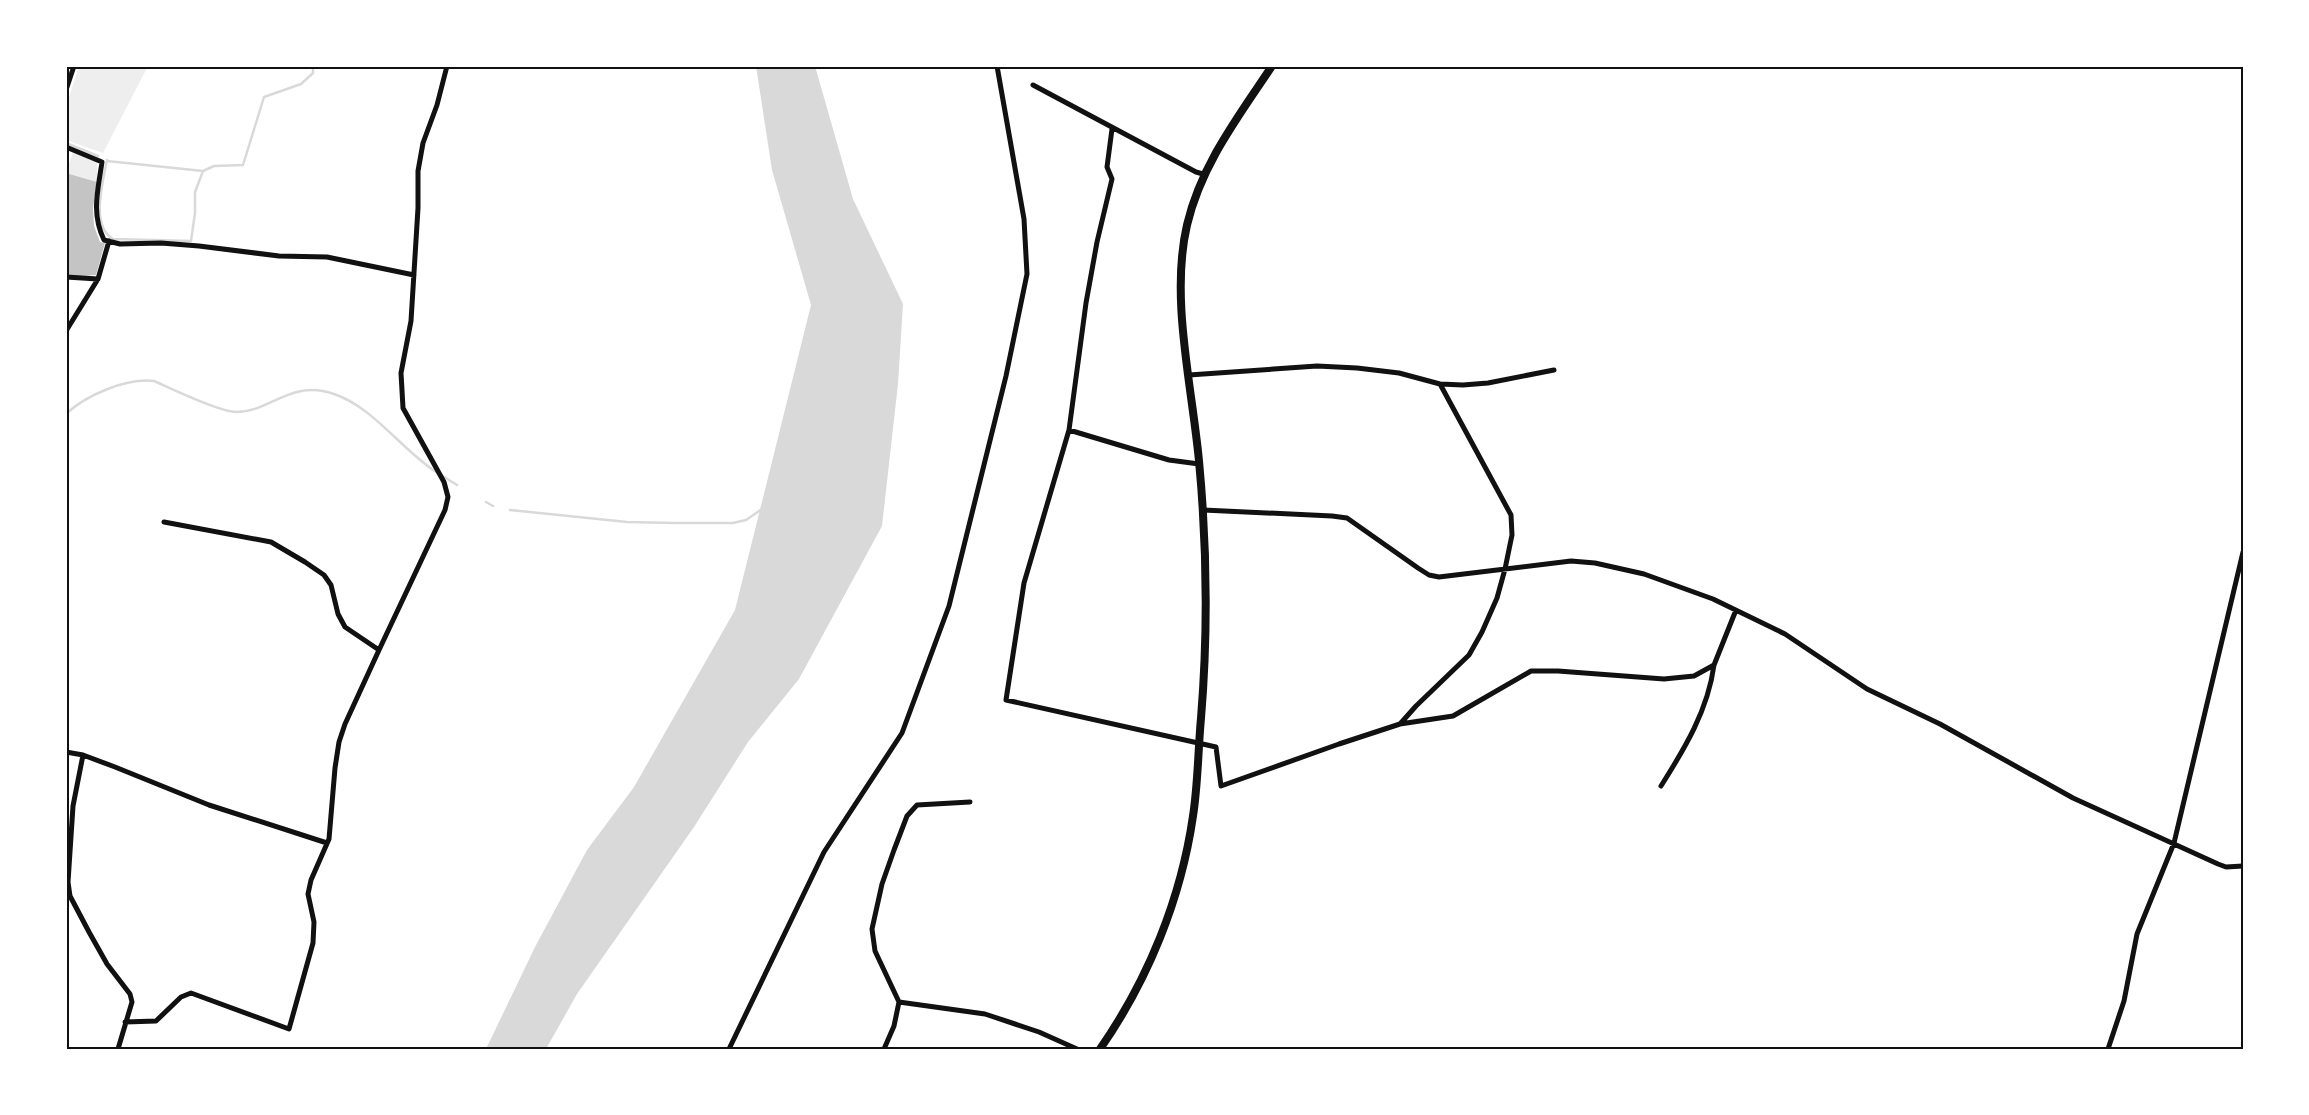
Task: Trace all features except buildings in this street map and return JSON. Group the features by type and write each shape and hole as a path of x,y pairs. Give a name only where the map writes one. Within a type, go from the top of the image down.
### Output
{"main road":[{"path":"1100,1049 1137,988 1158,944 1174,898 1192,823 1206,631 1199,464 1181,294 1181,265 1187,226 1203,174 1234,122 1272,66"}],"street":[{"path":"66,90 74,66"},
{"path":"124,1022 156,1021 181,997 191,993 289,1029 313,943 314,922 309,903 309,888 331,828 335,768 339,742 345,724 378,650 441,523 448,497 438,468 403,408 401,372 411,321 418,208 418,171 423,143 437,105 448,66"},
{"path":"729,1049 824,852 902,733 949,606 1006,376 1027,274 1024,219 997,66"},
{"path":"1033,85 1112,129 1203,174"},
{"path":"1112,129 1107,167 1112,179 1097,242 1088,294 1069,430 1024,583 1006,700 1216,747 1221,786 1400,724 1453,716 1531,671 1558,671 1664,679 1694,676 1714,665"},
{"path":"66,147 102,162 96,206 97,225 104,240 120,244 162,243 200,246 279,256 327,256 414,275"},
{"path":"66,332 98,279 109,241"},
{"path":"66,277 98,279"},
{"path":"1189,375 1318,366 1347,367 1399,374 1440,384 1488,383 1554,370"},
{"path":"1400,724 1416,706 1470,655 1497,598 1512,535 1511,515 1440,384"},
{"path":"1069,430 1170,460 1199,464"},
{"path":"1202,510 1347,518 1424,572 1439,577 1556,562 1595,563 1644,574 1713,598 1785,634 1867,688 1940,724 2073,798 2226,867 2243,866"},
{"path":"164,522 272,542 324,575 331,586 338,614 346,627 378,650"},
{"path":"2108,1049 2124,1001 2138,934 2174,843 2243,552"},
{"path":"1660,786 1677,760 1702,714 1711,684 1714,665 1736,610"},
{"path":"66,752 82,755 209,805 327,843"},
{"path":"82,755 73,806 68,882 70,896 107,964 130,994 132,1002 124,1022 118,1049"},
{"path":"884,1049 894,1026 899,1002 875,951 872,928 882,884 907,816 917,805 970,802"},
{"path":"899,1002 985,1014 1039,1032 1077,1049"}],"shaded area":[{"path":"79,66 148,66 103,153 66,140 66,107"},
{"path":"756,66 815,66 853,199 903,304 898,384 882,526 799,679 748,742 694,827 577,994 546,1049 486,1049 535,947 587,850 634,787 735,610 811,305 772,170"},
{"path":"73,152 97,163 97,182 66,173"}],"waterway":[{"path":"107,160 100,203 100,214 106,233 113,239 191,241 195,213 195,192 203,171 214,166 243,165 264,97 301,84 313,73 313,66"},
{"path":"66,143 98,156"},
{"path":"107,161 203,171"},
{"path":"66,414 95,394 131,382 154,381 207,404 236,412 248,411 293,393 305,390 319,390 348,400 362,409 423,463 436,472"},
{"path":"441,475 457,485"},
{"path":"486,502 493,506"},
{"path":"510,510 627,522 733,523 746,520 762,509"}]}
